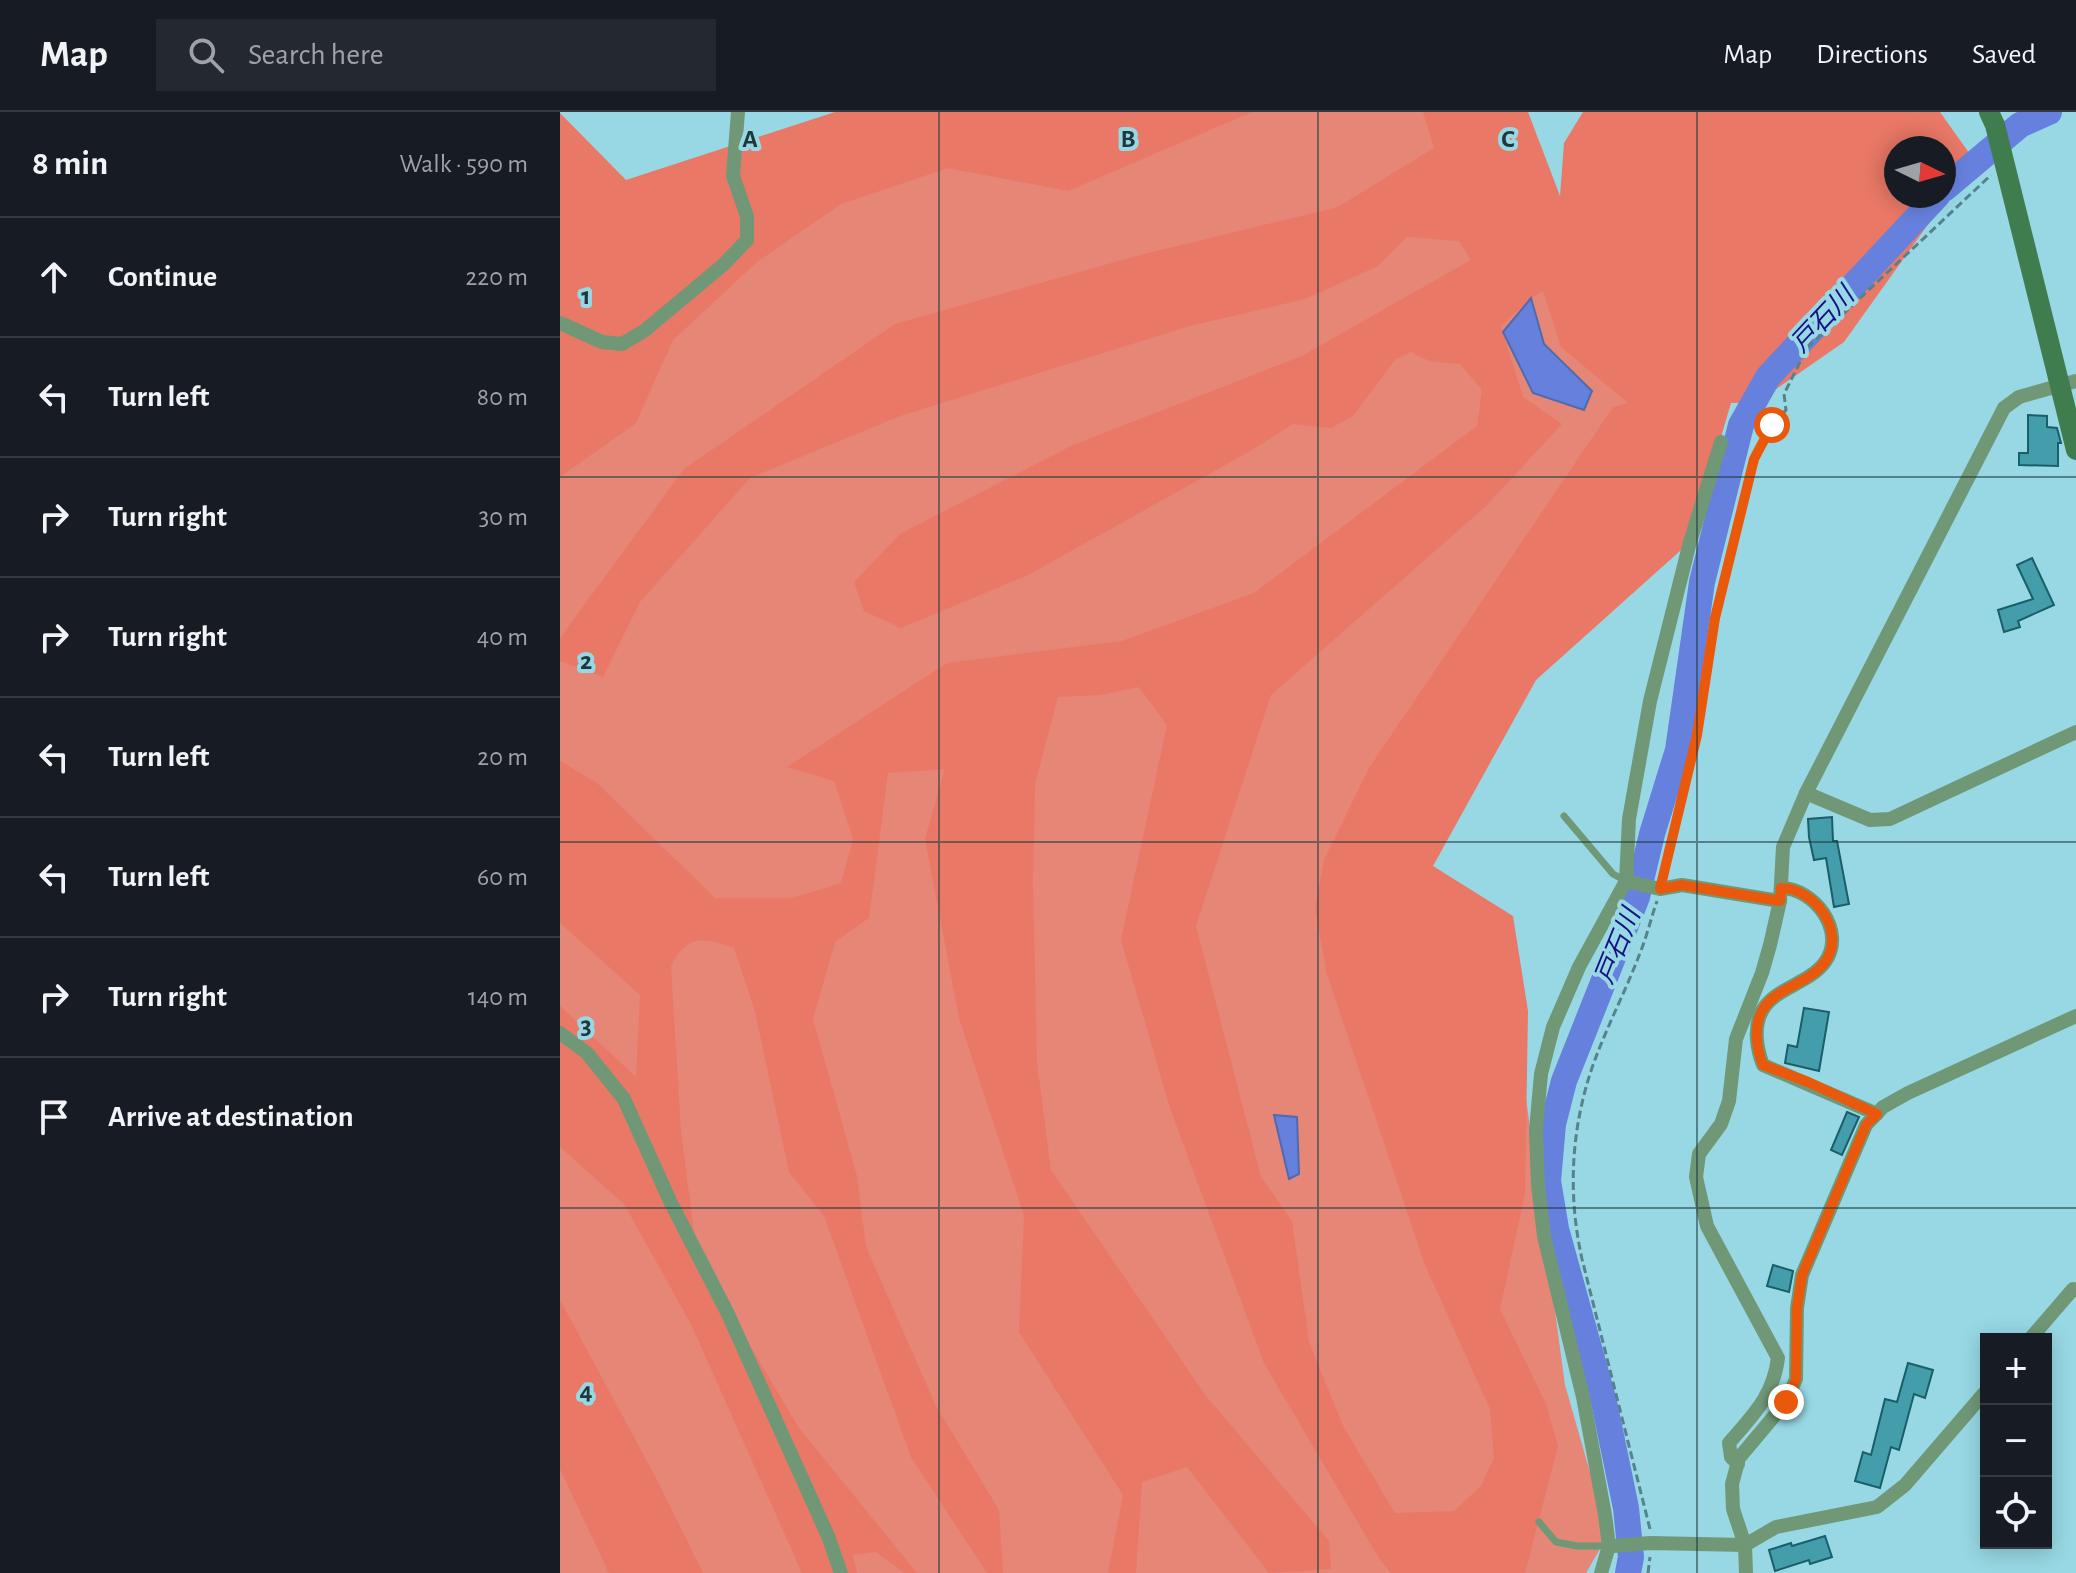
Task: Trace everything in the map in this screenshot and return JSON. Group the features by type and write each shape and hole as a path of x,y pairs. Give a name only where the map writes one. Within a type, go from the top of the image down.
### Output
{"main road":[{"path":"1992,118 2068,384 2076,450"}],"street":[{"path":"560,323 602,342 622,344 644,331 701,284 747,240 747,216 733,176 738,112"},
{"path":"1738,1464 1731,1457 1729,1443 1764,1402 1775,1379 1778,1358 1707,1226 1696,1177 1699,1154 1721,1124 1729,1101 1736,1039 1744,1012 1762,973 1780,894 1783,847 1806,793 2004,408 2019,397 2068,384"},
{"path":"1601,1573 1611,1546 1583,1397 1544,1236 1536,1130 1541,1074 1553,1027 1579,967 1626,881 1629,819 1650,701 1686,555 1721,442"},
{"path":"1806,793 1870,820 1890,819 2076,732"},
{"path":"1626,881 1660,889 1682,885 1780,894 1797,888 1819,905 1830,925 1831,946 1826,960 1813,975 1762,1010 1757,1030 1758,1051 1763,1065 1877,1114"},
{"path":"1746,1573 1745,1545 1733,1509 1732,1484 1738,1464 1753,1438 1786,1402 1796,1379 1797,1308 1802,1275 1866,1125 1883,1107 1908,1093 2076,1016"},
{"path":"560,1033 587,1053 624,1099 670,1201 728,1314 828,1536 841,1573"},
{"path":"2035,1333 2073,1289 2076,1290"},
{"path":"1611,1546 1648,1543 1745,1545 1776,1527 1877,1507 1905,1485 1980,1398"}],"lane":[{"path":"1564,816 1613,874 1626,881"},
{"path":"1539,1522 1556,1542 1577,1546 1611,1546"}],"path":[{"path":"1648,1573 1650,1527 1582,1259 1572,1198 1574,1148 1584,1095 1641,952 1660,889 1697,735 1715,618 1754,459 1772,425 1786,410 1784,394 1807,348 2005,161"}],"shaded area":[{"path":"835,112 1252,112 1068,191 948,168 841,204 757,262 673,340 636,423 560,477 560,113 626,180"},
{"path":"920,112 1527,112 1544,168 1629,403 1413,857 1504,936 1565,1385 1608,1535 1586,1573 560,1573 560,171 666,227"},
{"path":"1423,112 1528,112 1560,196 1564,143 1583,112 1940,112 1974,160 1956,185 1956,136 1884,136 1884,208 1940,208 1844,342 1756,403 1731,403 1690,542 1536,680 1433,866 1513,916 1528,1011 1525,1194 1500,1309 1546,1404 1558,1446 1525,1573 1391,1573 1380,1560 1264,1363 1170,1108 1121,940 1167,725 1139,687 1100,695 1058,697 1035,784 1033,882 1037,1063 1051,1170 1206,1396 1329,1541 1331,1569 1269,1573 1187,1467 1142,1482 1136,1573 1108,1573 1123,1495 1019,1332 1024,1216 959,1018 925,839 945,769 888,773 869,918 835,942 813,1019 857,1176 866,1247 936,1406 999,1510 1003,1573 987,1573 911,1457 824,1216 789,1172 755,1011 734,948 705,940 696,941 676,956 671,967 681,1131 697,1257 799,1428 917,1573 905,1573 876,1552 853,1555 857,1573 802,1573 691,1324 624,1204 560,1147 560,1006 636,1077 640,995 560,923 560,761 597,783 715,898 792,898 841,883 853,839 834,781 787,767 947,663 1122,641 1254,593 1477,426 1482,390 1460,364 1429,361 1411,352 1395,360 1353,416 1331,428 1293,424 1028,575 901,628 864,611 854,582 900,534 1073,445 1302,356 1471,260 1459,241 1407,237 1378,266 1305,299 1190,326 900,416 750,478 640,602 603,677 560,661 560,638 684,469 895,324 1140,255 1338,207 1434,148","holes":["1543,291 1561,347 1628,403 1613,407 1369,768 1324,860 1315,909 1327,974 1425,1265 1490,1409 1494,1458 1481,1486 1454,1511 1395,1513 1343,1426 1309,1342 1292,1221 1261,1177 1196,926 1271,695 1485,507 1562,424 1523,397 1501,326"]},
{"path":"560,1300 656,1478 703,1573 609,1573 560,1469"}],"water":[{"path":"1531,298 1544,344 1592,391 1584,410 1533,393 1503,332"},
{"path":"1274,1115 1297,1117 1299,1174 1289,1179"}],"building":[{"path":"2028,415 2047,416 2047,427 2057,428 2061,443 2058,443 2058,466 2019,465 2019,453 2028,453"},
{"path":"2032,558 2054,605 2018,621 2020,627 2004,632 1998,610 2033,599 2017,565"},
{"path":"1832,817 1833,841 1837,841 1849,904 1834,907 1826,858 1814,860 1808,819"},
{"path":"1804,1008 1829,1012 1819,1071 1785,1063 1788,1045 1797,1047"},
{"path":"1847,1112 1859,1117 1842,1155 1831,1150"},
{"path":"1773,1265 1793,1271 1789,1292 1767,1286"},
{"path":"1908,1363 1933,1370 1925,1398 1914,1394 1899,1450 1891,1447 1880,1488 1855,1481 1863,1452 1871,1455 1885,1399 1897,1402"},
{"path":"1825,1536 1832,1557 1810,1564 1809,1560 1775,1571 1769,1550"}],"waterway":[{"name":"戸石川","path":"1956,179 2020,125 2049,112"},
{"name":"戸石川","path":"1628,1573 1631,1557 1626,1508 1604,1402 1556,1229 1548,1181 1553,1124 1564,1081 1637,897 1652,834 1678,750 1702,582 1741,425 1768,377 1926,208"}],"route":[{"path":"1772,425 1754,459 1715,618 1697,735 1660,889 1682,885 1780,901 1781,888 1797,888 1819,905 1830,925 1831,946 1826,960 1813,975 1762,1010 1757,1030 1758,1051 1763,1065 1877,1114 1866,1125 1802,1275 1797,1308 1796,1379 1786,1402"}]}
